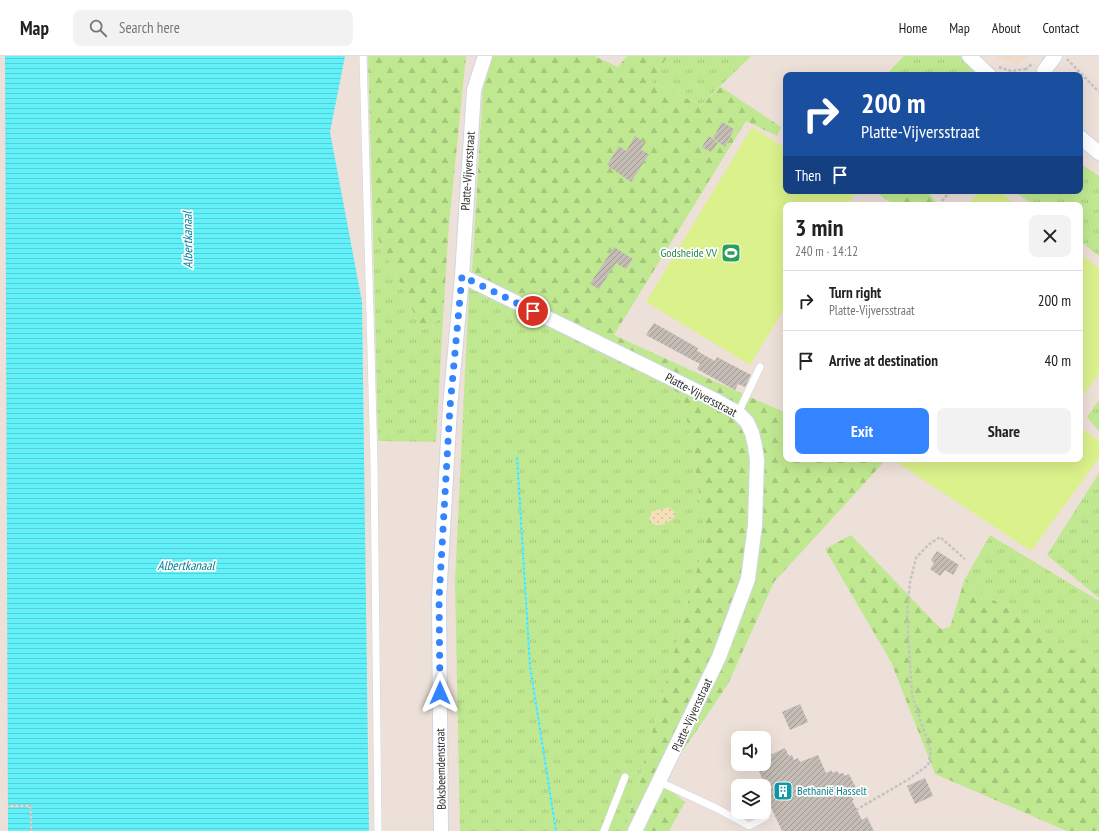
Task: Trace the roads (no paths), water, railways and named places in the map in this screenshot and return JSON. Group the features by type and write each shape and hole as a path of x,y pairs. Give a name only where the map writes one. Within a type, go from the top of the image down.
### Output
{"street":[{"name":"Platte-Vijversstraat","path":"485,56 474,90 462,276 717,401 738,413 747,422 755,446 757,460 755,525 748,579 719,656 660,782 635,831"},
{"path":"969,56 992,70"},
{"path":"1044,72 1055,56"},
{"path":"1083,140 1099,153"},
{"name":"Boksbeemdenstraat","path":"441,831 439,599 450,407 462,276"}],"lane":[{"path":"363,56 374,463 378,831"},
{"path":"738,413 760,367"},
{"path":"604,831 626,777"},
{"path":"660,782 731,816"},
{"path":"736,819 749,826 762,819"}],"water":[{"name":"Albertkanaal","path":"5,56 345,56 330,132 362,302 369,831 8,831"},
{"path":"518,456 531,666 557,831 555,831 529,666 516,457"}],"place":[{"name":"Godsheide VV","path":"731,253"},
{"name":"Bethanië Hasselt","path":"783,791"}]}
